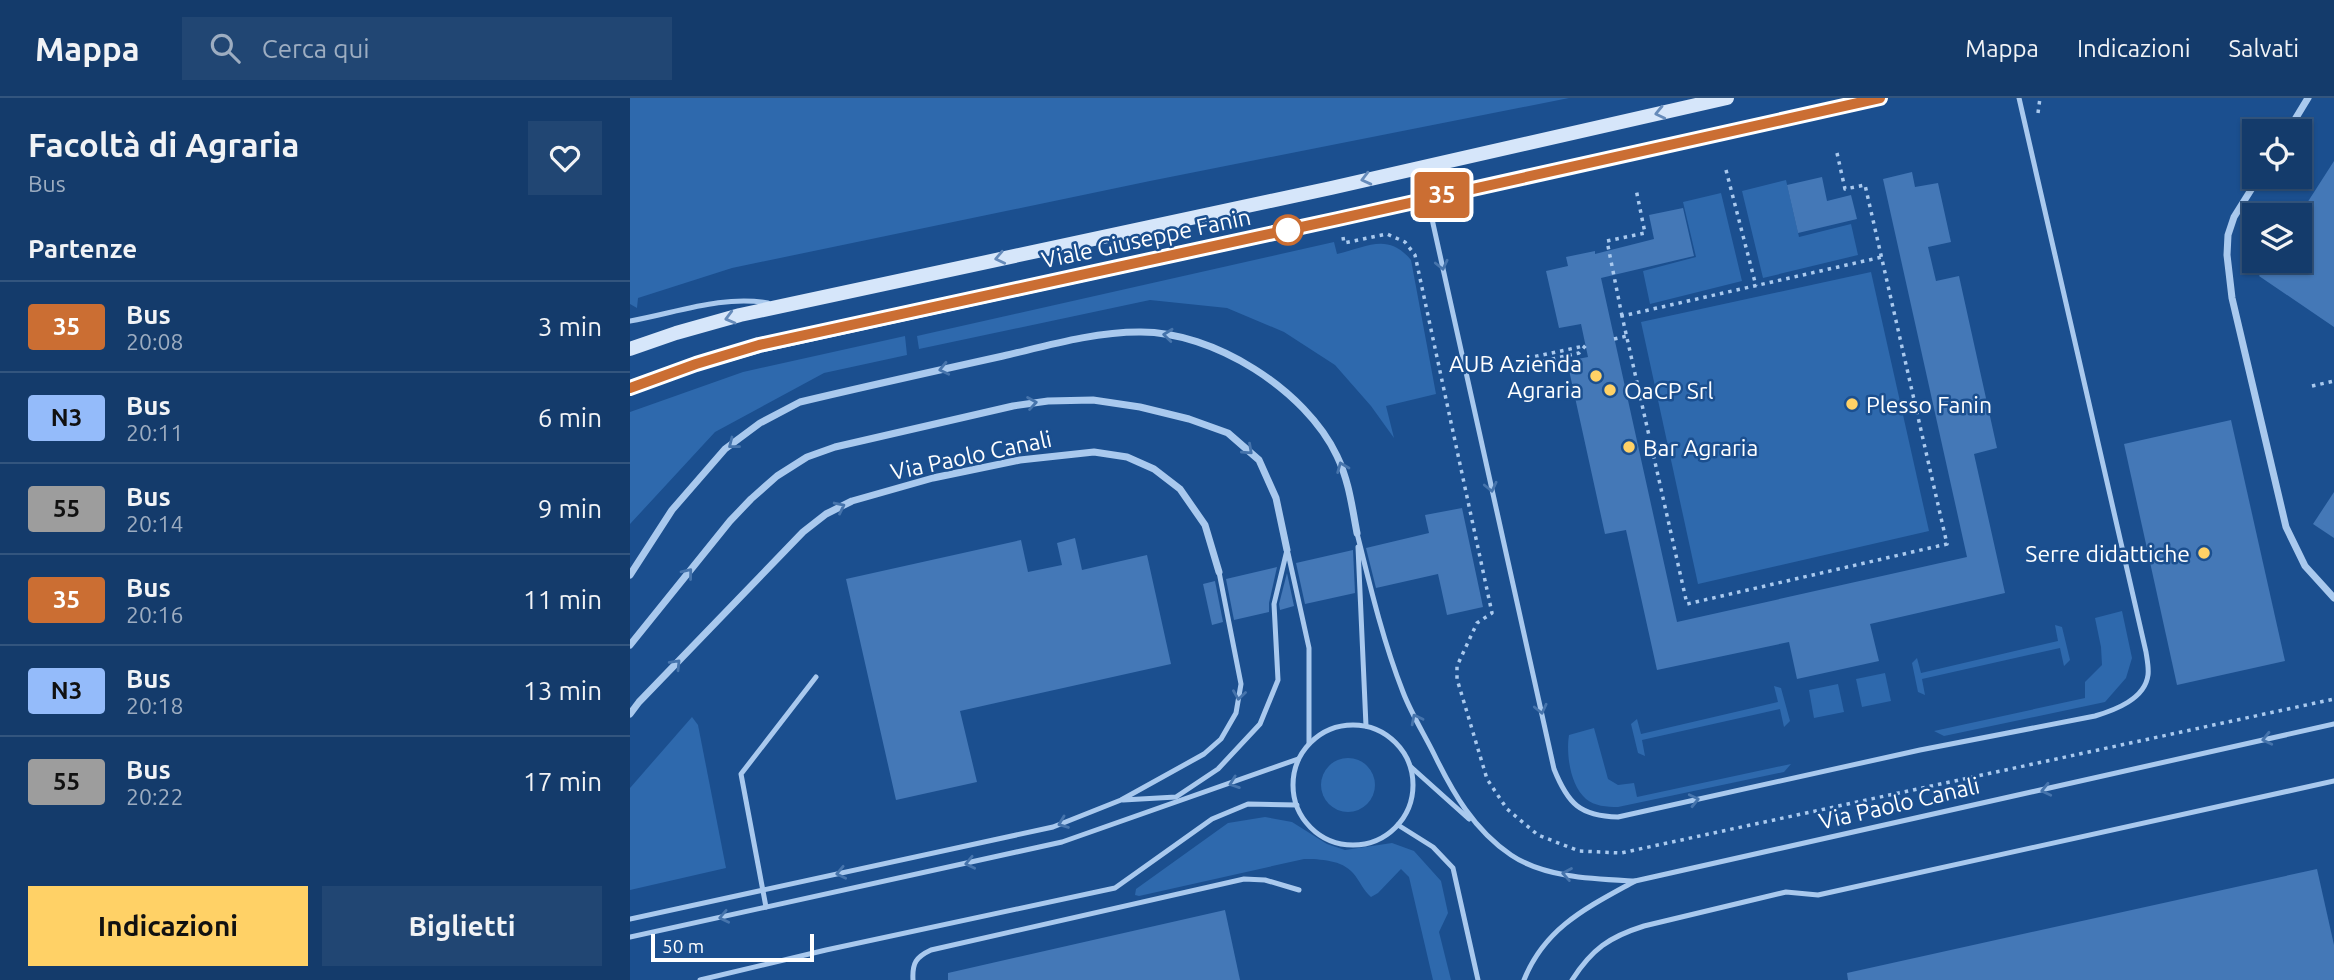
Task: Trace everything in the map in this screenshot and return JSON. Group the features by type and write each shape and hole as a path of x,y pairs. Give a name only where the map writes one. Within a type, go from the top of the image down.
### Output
{"main road":[{"name":"Viale Giuseppe Fanin","path":"630,349 676,333 782,306 1331,188 1727,98"},
{"name":"Viale Giuseppe Fanin","path":"630,388 759,345 1880,98"}],"street":[{"path":"2295,119 2308,98"},
{"path":"1419,166 1427,198"},
{"path":"2252,189 2234,217 2228,235 2227,255 2232,298 2286,527 2305,566 2334,598"},
{"name":"Via Paolo Canali","path":"630,575 672,510 725,449 760,423 800,402 1076,339 1139,331 1181,336 1225,352 1261,373 1296,403 1322,429 1337,456 1348,482 1357,533"},
{"path":"630,645 730,521 777,476 807,457 835,447 1013,406 1048,401 1093,400 1140,407 1189,419 1228,433 1259,460 1276,498 1287,550"},
{"name":"Via Paolo Canali","path":"630,714 803,532 826,514 852,501 933,478 1020,460 1094,452 1127,457 1154,468 1180,489 1205,525 1219,572"}],"lane":[{"path":"1427,198 1554,769 1562,788 1576,806 1595,817 1618,817 1920,750 2095,716 2118,709 2136,696 2148,677 2146,652 2020,98"},
{"path":"630,320 680,309 747,300 782,306"},
{"name":"Via Paolo Canali","path":"1357,533 1373,598 1403,693 1455,797 1482,830"},
{"name":"Via Paolo Canali","path":"1357,533 1366,726"},
{"path":"1287,550 1309,648 1309,743"},
{"path":"1121,800 1176,797 1218,769 1260,724 1278,680 1274,604 1287,550"},
{"name":"Via Paolo Canali","path":"630,919 1053,827 1121,800 1204,754 1221,739 1236,712 1241,684 1219,572"},
{"path":"766,907 741,774 816,677"},
{"name":"Via Paolo Canali","path":"1410,766 1512,856 1549,871 1589,878 1635,881 2334,724"},
{"path":"1346,725 1366,726 1385,734 1400,748 1410,766 1413,787 1409,807 1398,825 1383,837 1365,844 1346,845 1328,840 1312,830 1300,814 1293,796 1293,778 1298,759 1309,743 1326,731 1346,725"},
{"path":"630,937 1062,842 1298,759"},
{"path":"1572,980 1589,956 1605,942 1644,926 1786,892 1818,895 2334,780"},
{"path":"700,980 1115,888 1212,820 1248,804 1297,805"},
{"path":"1398,825 1433,847 1453,868 1478,980"},
{"path":"913,980 912,967 918,956 931,950 1244,879 1265,880 1299,890"},
{"path":"1524,980 1540,949 1556,932 1578,913 1635,881"}],"path":[{"path":"2039,119 2040,98"},
{"path":"1636,190 1645,233 1607,241 1687,604 1947,544 1865,185 1845,189 1837,153"},
{"path":"1726,170 1756,286"},
{"path":"1344,243 1387,234 1405,242 1415,256 1492,613 1477,623 1457,666 1457,679 1487,779 1507,809 1538,835 1579,851 1621,853 2334,699"},
{"path":"1622,316 1882,257"},
{"path":"1614,339 1627,336"},
{"path":"1535,363 1580,353 1586,345 1533,357 1537,371"},
{"path":"2312,386 2334,381"}],"shaded area":[{"path":"630,98 1569,98 732,268 638,298 637,308 630,304"},
{"path":"1786,180 1799,237 1851,224 1858,255 1763,278 1742,191"},
{"path":"1721,193 1742,281 1650,304 1643,271 1696,257 1683,202"},
{"path":"1334,242 1337,254 1368,245 1385,244 1394,246 1411,260 1436,394 1386,406 1394,438 1371,406 1335,365 1284,332 1227,308 1150,300 919,349 917,336"},
{"path":"1871,272 1929,531 1698,584 1641,322"},
{"path":"905,336 907,355 824,373 715,432 630,524 630,412 743,372"},
{"path":"2122,611 2132,658 2126,678 2105,702 1944,736 1934,731 2085,698 2085,682 2102,665 2095,618"},
{"path":"2055,625 2062,627 2070,660 2064,666 2060,648 1922,679 1925,695 1918,692 1912,663 1917,658 1921,673 2058,641"},
{"path":"1885,673 1891,701 1862,707 1856,679"},
{"path":"1838,684 1844,712 1814,718 1809,690"},
{"path":"1774,686 1781,688 1790,721 1784,727 1780,709 1642,740 1645,756 1638,753 1631,724 1637,719 1641,734 1778,702"},
{"path":"692,717 698,725 726,868 630,890 630,788"},
{"path":"1594,728 1608,779 1618,785 1634,783 1637,797 1791,764 1784,772 1618,807 1601,806 1586,799 1576,786 1568,751 1569,735"},
{"path":"1348,758 1367,766 1375,785 1367,804 1348,812 1329,804 1321,785 1329,766"},
{"path":"1265,817 1292,822 1327,844 1345,850 1392,843 1414,851 1441,881 1448,913 1439,932 1451,980 1433,980 1409,877 1401,869 1371,897 1353,873 1343,865 1304,859 1135,895 1136,889 1228,823"}],"building":[{"path":"2334,161 2334,327 2259,276 2261,273 2312,273 2312,203 2307,203"},
{"path":"1912,172 1915,187 1938,183 1951,242 1928,247 1936,281 1959,276 1997,448 1974,454 2005,593 1870,624 1879,661 1797,679 1789,642 1657,670 1626,530 1605,534 1567,361 1588,357 1581,324 1559,328 1546,271 1568,266 1566,257 1595,251 1595,254 1654,239 1649,215 1683,208 1694,256 1601,278 1677,622 1967,557 1883,179"},
{"path":"1822,177 1827,201 1851,195 1857,219 1798,233 1787,185"},
{"name":"Serre didattiche","path":"2231,420 2285,661 2177,685 2124,444"},
{"path":"2334,492 2334,538 2313,524"},
{"path":"1462,508 1483,607 1447,615 1438,574 1376,588 1366,548 1429,533 1425,515"},
{"path":"1075,538 1082,570 1147,555 1171,664 960,711 977,782 896,800 846,579 1021,540 1028,572 1062,565 1057,543"},
{"path":"1353,550 1355,593 1305,604 1296,563"},
{"path":"1277,567 1269,612 1234,620 1226,579"},
{"path":"1287,573 1294,606 1280,610 1279,604"},
{"path":"1215,581 1223,622 1212,625 1203,584"},
{"path":"2317,869 2334,945 2334,980 1848,980 1847,973"},
{"path":"1225,910 1240,980 948,980 948,973"}],"bus line":[{"name":"35","path":"630,388 759,345 1880,98"}],"place":[{"name":"AUB Azienda Agraria","path":"1596,376"},
{"name":"OaCP Srl","path":"1610,390"},
{"name":"Plesso Fanin","path":"1852,404"},
{"name":"Bar Agraria","path":"1629,447"},
{"name":"Serre didattiche","path":"2204,553"}]}
